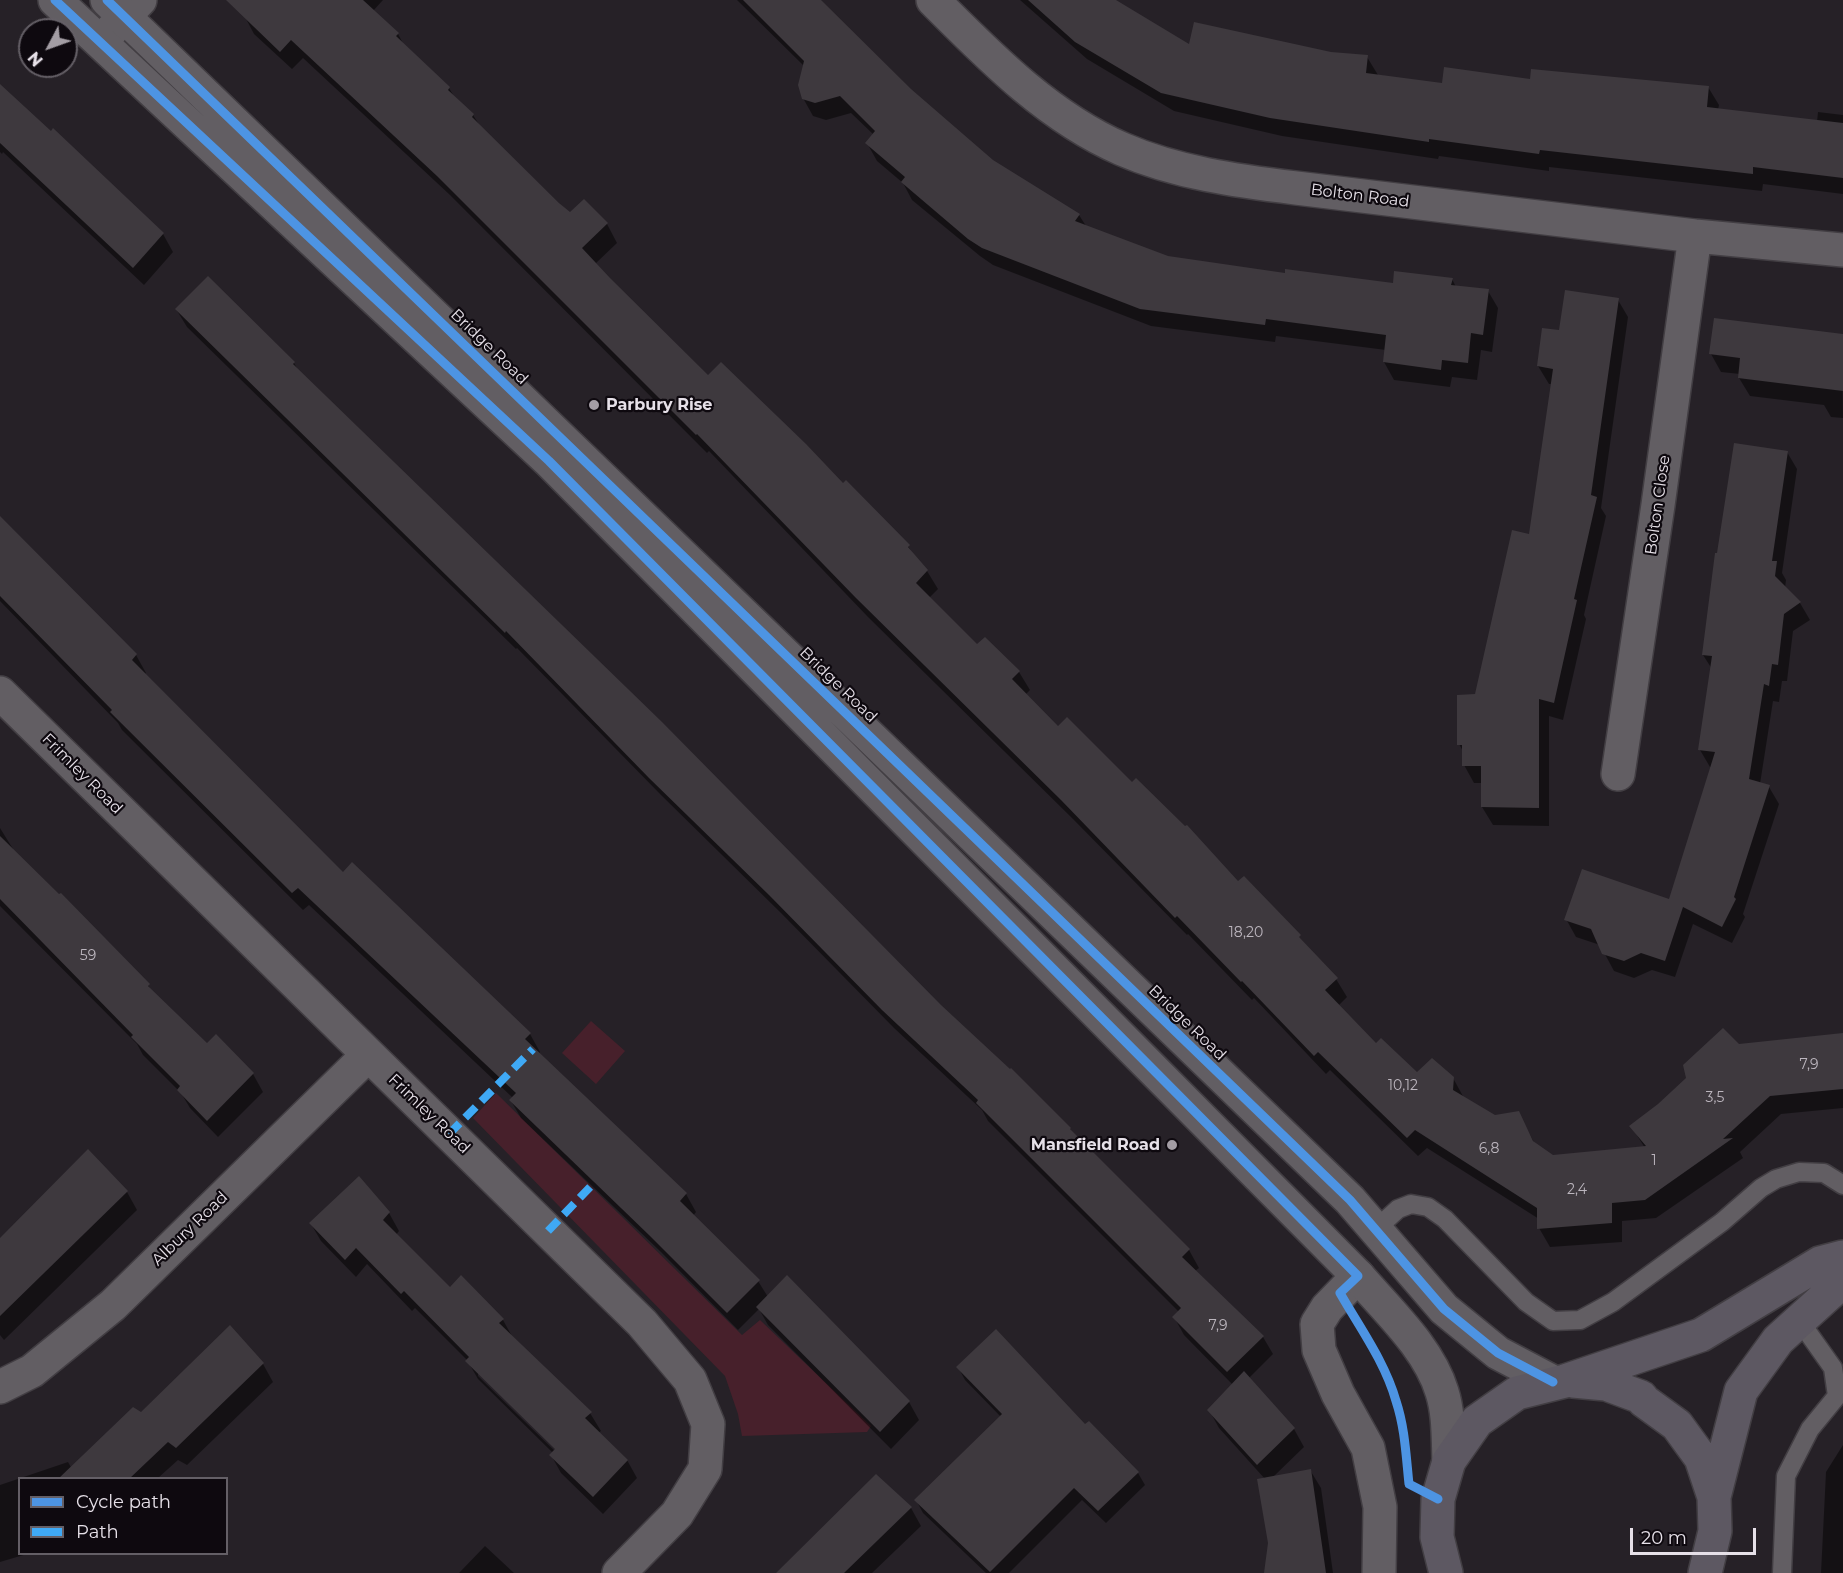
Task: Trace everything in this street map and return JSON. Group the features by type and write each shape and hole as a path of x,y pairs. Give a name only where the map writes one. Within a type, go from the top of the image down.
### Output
{"highway":[{"path":"1446,1573 1437,1537 1438,1499 1449,1461 1477,1421 1517,1393 1559,1382 1701,1335 1820,1263 1843,1257"},
{"path":"1705,1573 1715,1531 1714,1497 1741,1391 1778,1340 1843,1281"},
{"path":"1559,1382 1606,1384 1641,1397 1677,1425 1701,1458 1714,1497"}],"street":[{"path":"55,0 549,461 1358,1276 1426,1356 1442,1391 1448,1422 1449,1461"},
{"name":"Bolton Road","path":"933,0 1036,97 1122,149 1176,167 1234,180 1695,236 1843,250"},
{"path":"100,43 124,6"},
{"name":"Bridge Road","path":"124,6 1350,1200 1444,1308 1498,1353 1559,1382"},
{"name":"Bolton Close","path":"1618,774 1695,236"},
{"name":"Frimley Road","path":"0,693 642,1323 690,1380 708,1424 705,1470 677,1514 620,1573"},
{"name":"Albury Road","path":"0,1387 32,1371 113,1305 368,1055"},
{"path":"1358,1276 1327,1308 1317,1324 1319,1350 1338,1394 1368,1448 1380,1507 1379,1573"},
{"path":"1715,1531 1721,1573"}],"lane":[{"path":"1377,1229 1398,1209 1411,1204 1428,1207 1445,1219 1526,1302 1552,1321 1580,1320 1614,1302 1776,1179 1798,1172 1824,1173 1843,1185"},
{"path":"1782,1573 1786,1476 1810,1429 1837,1396 1833,1368 1799,1320"}],"shaded area":[{"path":"591,1021 625,1051 596,1084 562,1053"},
{"path":"496,1093 742,1335 760,1320 871,1426 867,1432 742,1436 738,1414 725,1376 473,1118"}],"building":[{"path":"226,0 363,0 399,33 396,36 450,87 448,90 474,114 472,117 559,203 570,212 584,199 608,223 582,248 610,278 708,375 721,362 843,483 846,480 910,545 908,547 928,570 916,583 977,644 985,637 1020,671 1012,679 1058,726 1067,717 1132,782 1136,778 1185,826 1187,825 1238,881 1244,876 1301,935 1299,937 1338,978 1325,990 1376,1043 1381,1038 1417,1072 1432,1058 1454,1077 1453,1090 1495,1115 1519,1111 1533,1141 1553,1155 1646,1146 1629,1126 1658,1104 1686,1078 1683,1065 1723,1028 1739,1044 1843,1033 1843,1089 1770,1096 1723,1139 1733,1138 1645,1200 1612,1203 1612,1223 1537,1229 1537,1208 1415,1130 1407,1138 1318,1052 1314,1056 1177,916 1175,918 1061,800 856,598 697,434 437,176 291,40 280,52"},
{"path":"743,0 821,0 911,89 993,160 1080,214 1075,221 1168,256 1285,273 1285,269 1393,283 1394,271 1453,278 1451,285 1489,289 1483,335 1471,333 1468,363 1442,360 1441,370 1383,362 1386,335 1266,319 1265,325 1140,309 982,248 968,239 901,182 905,177 865,143 875,131 840,96 815,103 802,99 798,85 804,61"},
{"path":"1028,0 1116,0 1189,44 1194,22 1331,52 1368,55 1366,73 1442,83 1444,67 1530,79 1531,69 1709,86 1707,107 1843,123 1843,178 1753,167 1753,174 1540,150 1539,154 1429,139 1429,142 1270,118 1161,93 1075,42"},
{"path":"0,84 51,131 53,128 164,233 133,268 0,143"},
{"path":"208,276 295,362 293,364 662,722 941,1005 1011,1068 1190,1249 1182,1257 1264,1336 1227,1372 1172,1317 1181,1308 976,1103 978,1100 882,1010 649,778 506,631 505,633 175,309"},
{"path":"1565,290 1619,298 1591,495 1597,497 1554,703 1539,699 1539,808 1481,807 1481,766 1462,766 1462,745 1457,745 1457,695 1475,694 1512,530 1529,534 1553,369 1537,366 1542,328 1559,330"},
{"path":"1714,318 1843,334 1843,391 1738,378 1740,358 1709,354"},
{"path":"1734,443 1788,451 1772,561 1777,561 1775,576 1801,602 1784,614 1778,665 1772,664 1769,686 1764,684 1749,779 1770,785 1734,897 1736,899 1722,927 1683,907 1665,961 1641,953 1624,961 1602,954 1591,929 1564,920 1582,869 1669,899 1715,752 1698,750 1712,656 1702,655 1715,553 1717,553"},
{"path":"0,516 137,654 132,660 343,872 352,862 531,1033 525,1039 687,1193 680,1201 760,1280 727,1313 509,1100 516,1093 298,888 292,893 110,712 112,710 0,596"},
{"path":"0,836 59,894 61,893 150,984 148,986 207,1043 216,1034 254,1073 207,1121 177,1090 180,1086 131,1037 133,1035 0,899"},
{"path":"88,1149 128,1191 0,1316 0,1238"},
{"path":"359,1176 390,1212 383,1220 450,1287 461,1275 504,1319 499,1323 592,1412 585,1418 628,1460 593,1497 549,1455 555,1449 465,1361 469,1357 404,1291 401,1294 356,1248 345,1260 309,1223"},
{"path":"787,1275 910,1401 880,1432 756,1307"},
{"path":"230,1325 264,1363 176,1448 168,1442 131,1477 60,1477 133,1407 141,1412"},
{"path":"996,1329 1085,1424 1089,1421 1139,1472 1098,1511 1074,1488 990,1572 914,1500 1002,1414 956,1367"},
{"path":"1244,1371 1295,1428 1257,1465 1207,1410"},
{"path":"1311,1469 1326,1573 1264,1573 1268,1543 1257,1479"},
{"path":"876,1474 912,1507 844,1573 776,1573"}],"marked path":[{"path":"449,1134 533,1049"},
{"path":"548,1231 591,1186"}],"cycle path":[{"path":"55,0 549,461 1358,1276 1340,1293 1371,1346 1391,1387 1399,1411 1405,1442 1409,1484 1438,1499"},
{"path":"107,0 1350,1200 1444,1309 1498,1353 1553,1382"}],"place":[{"name":"Parbury Rise","path":"594,405"},
{"name":"Mansfield Road","path":"1172,1145"}]}
